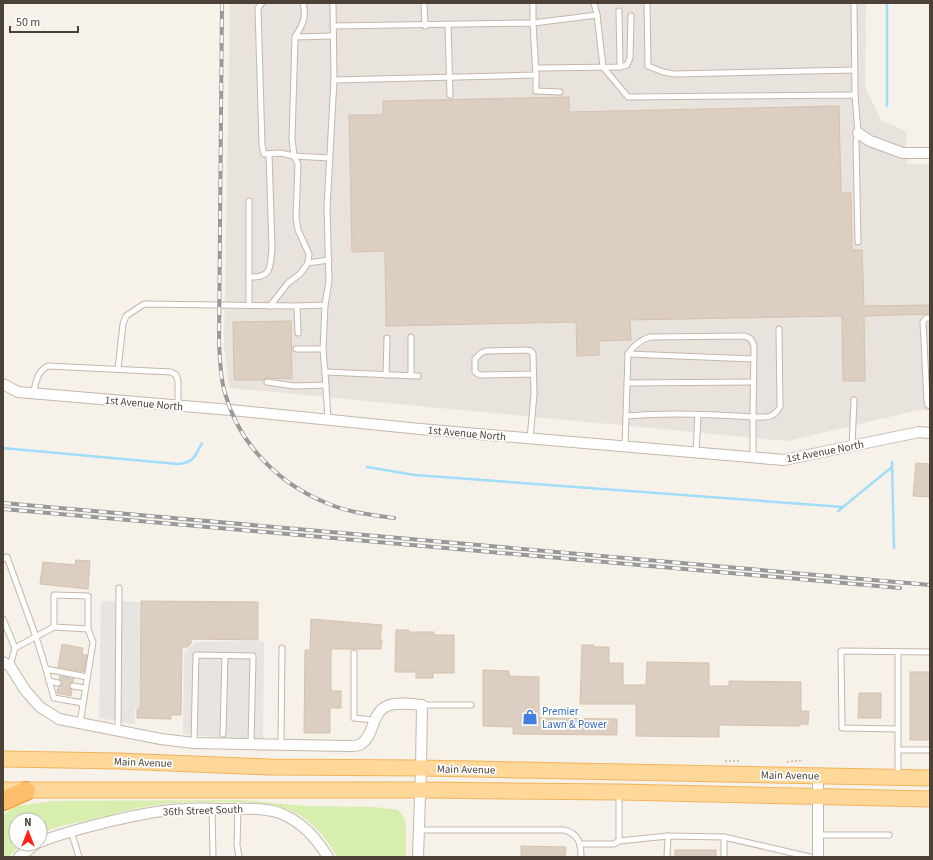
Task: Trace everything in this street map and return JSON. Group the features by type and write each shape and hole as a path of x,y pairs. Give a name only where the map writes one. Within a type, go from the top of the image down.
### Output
{"highway":[{"path":"3,801 26,791"}],"main road":[{"name":"Main Avenue","path":"3,759 119,761 270,767 422,768 930,778"},
{"name":"Main Avenue","path":"3,790 420,790 619,792 930,799"}],"street":[{"path":"858,133 870,141 903,153 930,153"},
{"name":"1st Avenue North","path":"3,384 18,392 32,394 178,405 530,439 784,460 919,432 930,433"},
{"path":"6,664 25,690 40,707 59,719 161,739 194,743 251,745 360,745 368,738 374,720 387,706 398,704 422,705 422,768 418,857"},
{"path":"818,775 818,857"},
{"name":"36th Street South","path":"48,838 71,831 158,812 185,809 266,810 281,814 294,820 309,831 328,857"}],"lane":[{"path":"262,3 258,8 262,145 264,154 330,158"},
{"path":"270,306 288,283 300,274 308,263 309,254 297,226 298,164 294,156 292,139 295,37 305,18 303,3"},
{"path":"328,420 323,350 325,305 329,280 326,208 334,80 333,3"},
{"path":"424,3 425,26"},
{"path":"533,3 532,23 536,68 536,91 560,92"},
{"path":"594,3 597,15 603,67 628,97 855,95"},
{"path":"647,3 648,66 663,72 674,74 855,70"},
{"path":"854,3 855,95 858,133 856,141 858,242"},
{"path":"619,11 620,67"},
{"path":"333,26 425,26 532,23 597,15"},
{"path":"536,68 620,67 627,65 630,58 631,16"},
{"path":"448,25 450,96"},
{"path":"295,37 333,36"},
{"path":"334,80 536,76"},
{"path":"249,277 264,276 271,264 272,248 269,154"},
{"path":"249,201 249,305"},
{"path":"308,263 329,260"},
{"path":"118,369 123,324 126,316 144,304 270,306 325,305"},
{"path":"297,306 298,333"},
{"path":"930,318 926,318 923,322 927,401 928,405 930,406"},
{"path":"626,416 645,414 698,414 753,417 771,416 777,412 780,407 779,329"},
{"path":"625,446 628,354 634,346 642,340 650,337 744,336 751,339 754,346 753,457"},
{"path":"411,337 411,376"},
{"path":"386,375 387,338"},
{"path":"296,349 323,350"},
{"path":"530,439 534,394 533,354 531,351 486,351 480,353 475,359 476,372 480,375 533,374"},
{"path":"628,354 754,359"},
{"path":"32,394 37,377 42,369 48,366 171,372 176,375 178,381 178,405"},
{"path":"325,372 418,376"},
{"path":"267,382 294,386 326,385"},
{"path":"627,383 754,382"},
{"path":"852,446 854,400"},
{"path":"696,452 698,414"},
{"path":"3,559 7,557 36,637 54,698 83,703"},
{"path":"118,730 119,588"},
{"path":"54,627 54,595 88,596 88,630 93,642 80,723"},
{"path":"3,619 15,648"},
{"path":"6,664 15,648 54,627 88,630"},
{"path":"281,745 282,648"},
{"path":"898,729 842,728 841,651 930,652"},
{"path":"898,652 898,778"},
{"path":"354,653 354,718 374,720"},
{"path":"194,743 196,655 253,656 251,745"},
{"path":"223,734 225,656"},
{"path":"46,669 87,677"},
{"path":"49,681 58,682"},
{"path":"73,686 85,688"},
{"path":"422,705 471,705"},
{"path":"898,750 930,750"},
{"path":"619,792 619,841"},
{"path":"212,809 212,857"},
{"path":"238,809 237,845 239,857"},
{"path":"419,830 561,829 567,830 577,837 581,844 581,857"},
{"path":"71,831 79,857"},
{"path":"818,835 889,835"},
{"path":"581,844 614,844 619,841 668,836 724,837 810,857"},
{"path":"667,857 668,836"},
{"path":"724,837 724,857"}],"shaded area":[{"path":"230,3 866,3 865,87 881,120 906,131 907,164 930,164 930,411 919,410 787,441 229,388 224,346"},
{"path":"101,601 140,602 139,708 135,708 135,724 99,718"},
{"path":"264,641 263,739 238,739 183,734 184,653 196,642"}],"green space":[{"path":"242,800 305,806 374,807 396,809 402,814 406,824 406,857 338,857 323,836 312,824 299,815 277,806 254,802 188,802 143,807 48,831 48,812 8,812 8,852 14,852 9,857 3,857 3,816 9,810 17,806 53,801"}],"building":[{"path":"569,97 569,112 839,106 841,193 851,193 852,250 862,250 864,306 930,305 930,314 864,316 865,381 843,381 842,316 630,320 631,340 599,341 599,355 577,356 576,322 386,326 385,251 352,252 349,115 383,115 383,101"},
{"path":"291,321 292,379 267,378 264,380 234,380 233,322"},
{"path":"916,463 930,464 930,497 913,496"},
{"path":"76,560 90,561 88,589 40,584 43,562 75,565"},
{"path":"141,601 258,602 258,640 191,639 191,644 188,647 182,647 181,715 171,715 171,719 137,718 137,709 140,709"},
{"path":"311,619 382,625 380,640 382,640 381,649 331,649 331,691 341,691 341,708 330,708 330,733 304,733 305,650 310,650"},
{"path":"396,630 409,630 409,632 434,632 434,635 454,635 454,673 433,673 433,678 416,678 416,672 395,672"},
{"path":"62,644 83,648 82,654 87,655 84,672 58,667"},
{"path":"582,645 609,647 609,663 623,663 623,685 646,685 647,662 709,663 709,686 729,686 729,681 801,682 801,711 809,711 808,724 800,724 800,726 719,725 719,737 636,736 636,704 580,704"},
{"path":"483,670 509,671 509,676 539,677 539,718 617,719 617,735 513,734 513,727 483,726"},
{"path":"910,672 930,672 930,740 910,740"},
{"path":"60,676 74,679 69,685 69,688 72,690 71,696 57,693 58,687 61,686 62,683 59,679"},
{"path":"859,693 881,693 881,718 858,718"},
{"path":"521,846 566,847 565,857 521,857"},
{"path":"675,850 716,850 716,857 675,857"}],"waterway":[{"path":"887,3 887,106"},
{"path":"3,448 177,464 190,461 202,443"},
{"path":"892,462 894,548"},
{"path":"367,467 415,475 843,507"},
{"path":"838,511 892,467"}],"railway":[{"path":"222,3 219,342 223,387 231,412 240,430 251,446 264,461 294,486 311,496 345,510 394,518"},
{"path":"3,503 930,585"},
{"path":"3,509 900,588"}],"place":[{"name":"Premier Lawn & Power","path":"530,717"}]}
